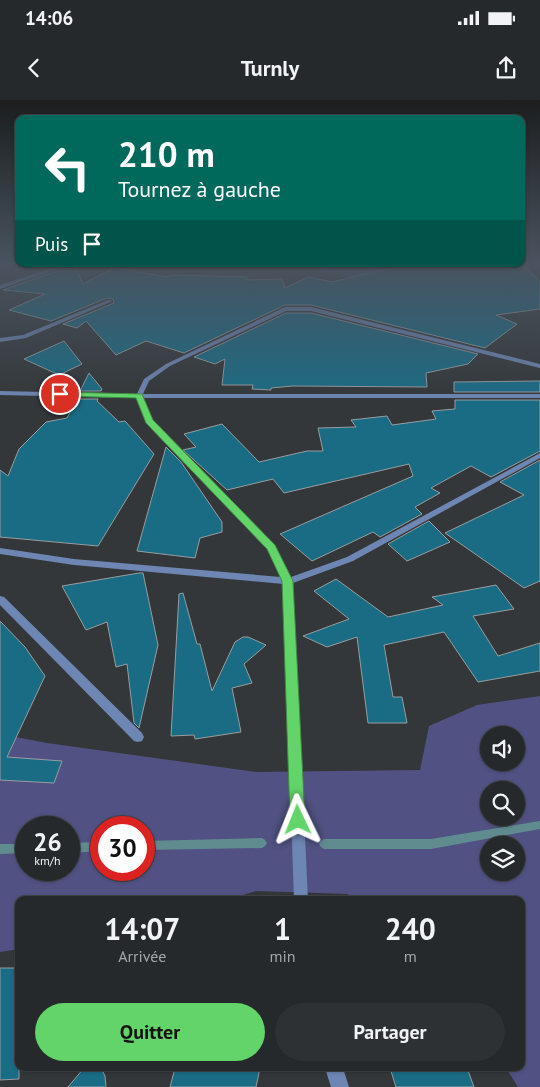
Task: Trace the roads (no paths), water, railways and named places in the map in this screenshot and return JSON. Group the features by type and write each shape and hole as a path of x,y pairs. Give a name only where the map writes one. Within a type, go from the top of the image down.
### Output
{"street":[{"path":"0,340 24,336 85,311"},
{"path":"281,311 168,365 146,380 139,396 149,421 271,548 288,581 301,896"},
{"path":"319,311 540,366"},
{"path":"0,393 139,396 540,396"},
{"path":"0,551 74,562 288,581 350,559 540,455"},
{"path":"0,599 138,737"},
{"path":"335,1071 340,1087"}],"waterway":[{"path":"324,844 431,844 540,825"},
{"path":"155,846 262,843"},
{"path":"80,848 90,847"},
{"path":"0,849 15,849"}]}
